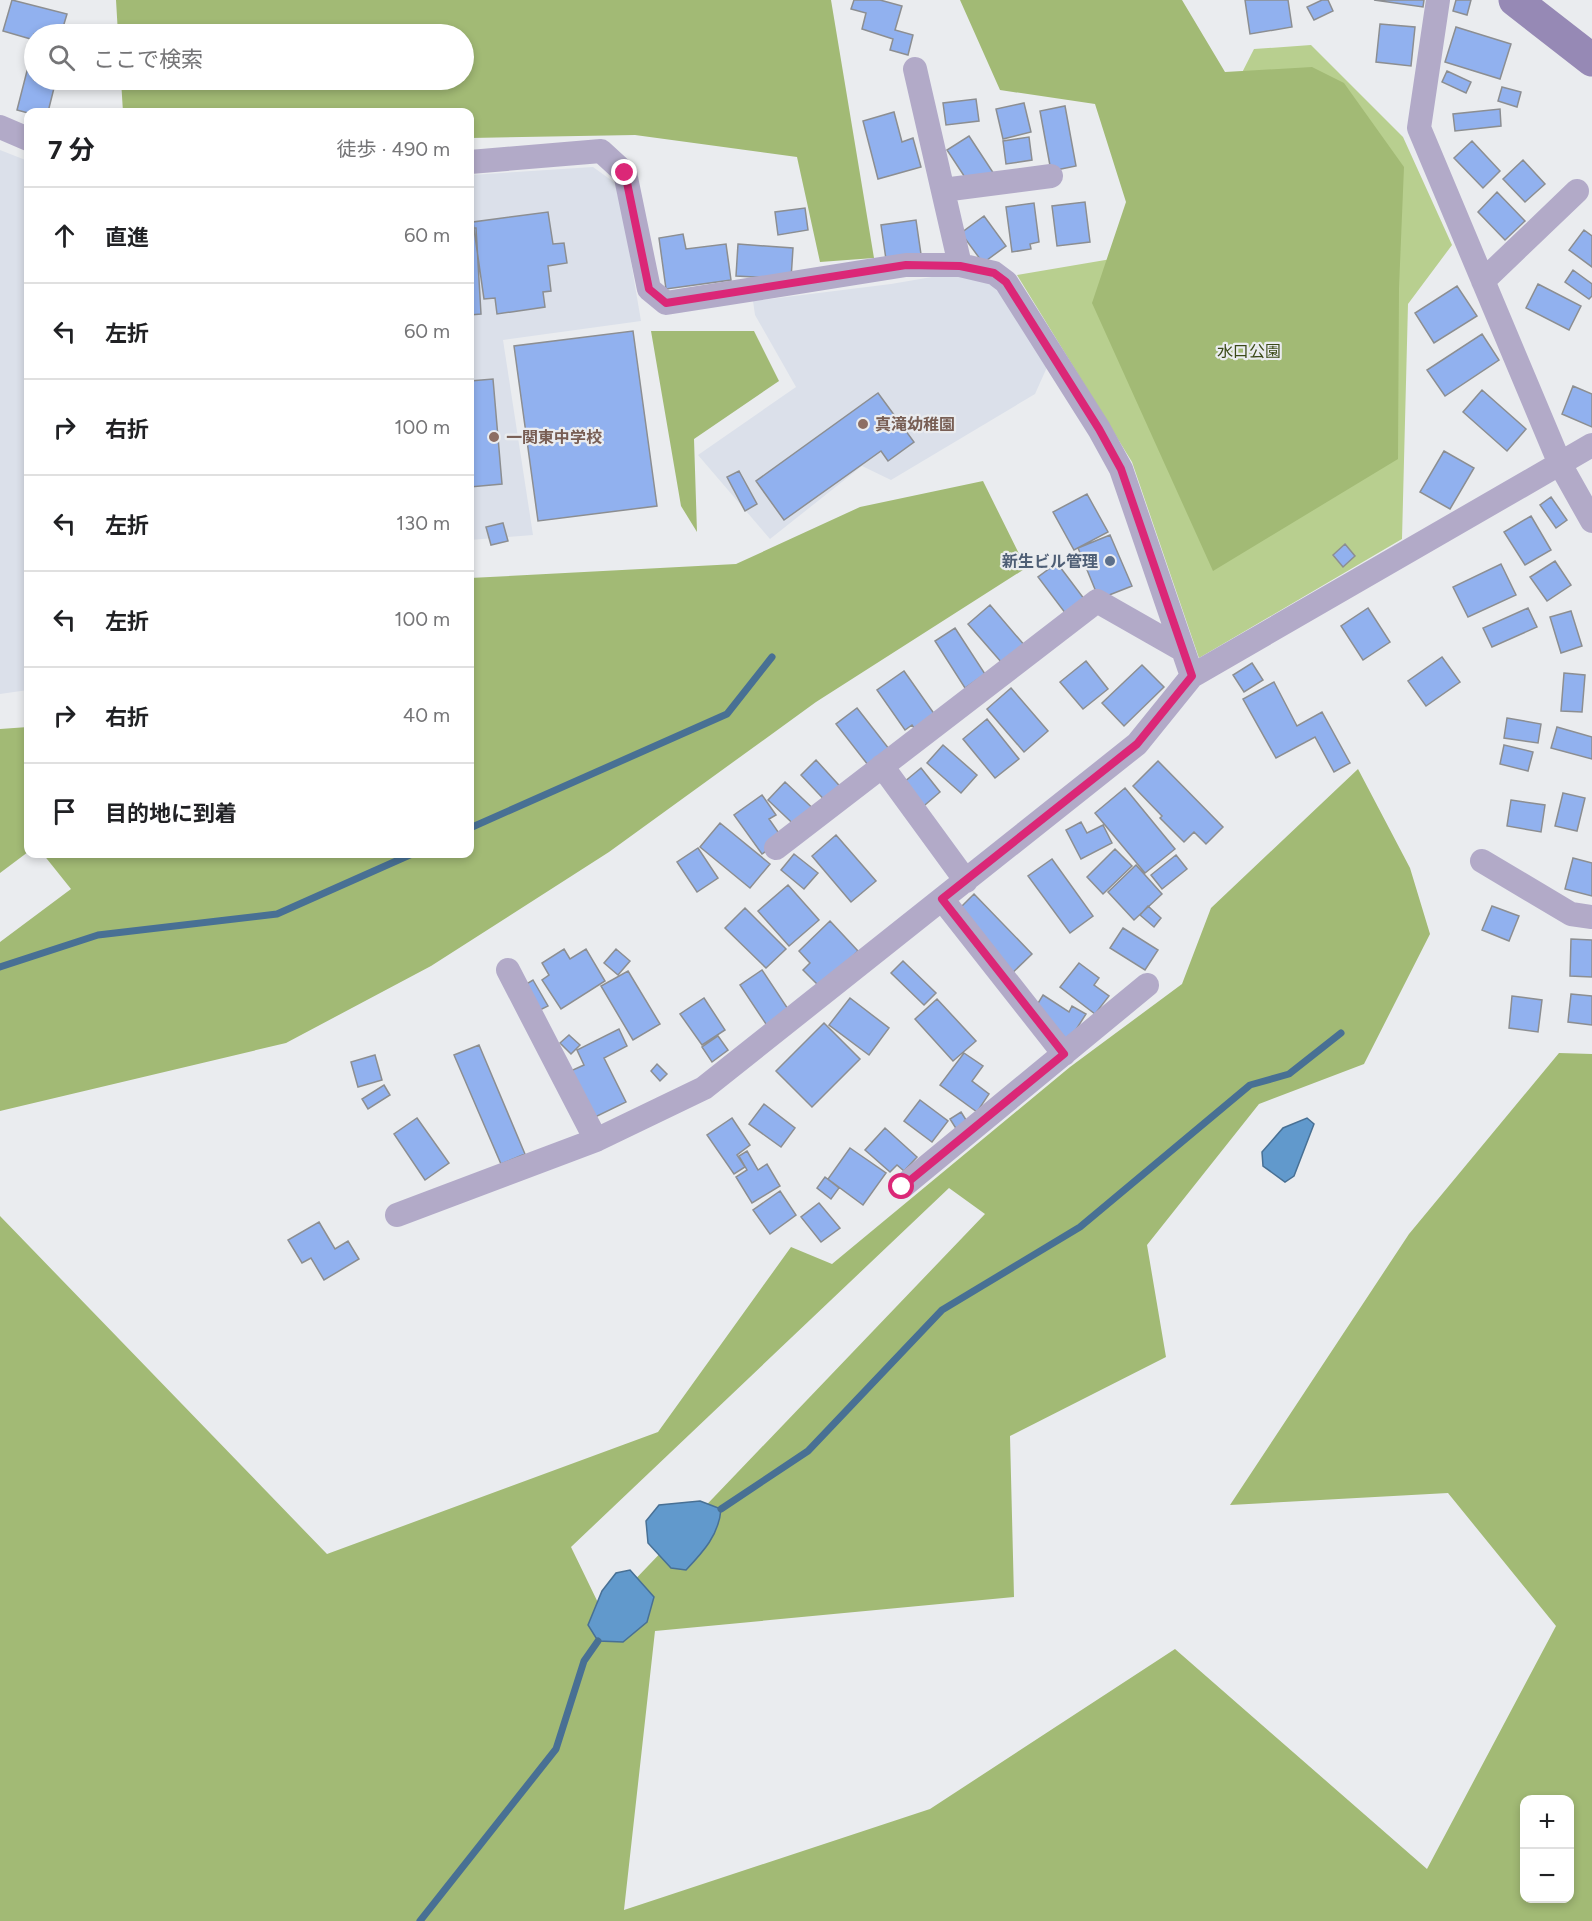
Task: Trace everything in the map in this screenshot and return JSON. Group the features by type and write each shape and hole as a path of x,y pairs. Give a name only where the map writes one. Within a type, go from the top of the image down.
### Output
{"street":[{"path":"1438,0 1419,128 1560,464 1592,521"},
{"path":"1515,0 1592,60"},
{"path":"915,69 960,266"},
{"path":"0,127 24,137"},
{"path":"474,162 601,151 625,173 649,289 666,303 906,265 960,266 994,273 1006,282 1099,429 1121,469 1192,676"},
{"path":"943,190 1051,176"},
{"path":"1483,280 1577,191"},
{"path":"397,1215 596,1140 704,1088 1137,744 1192,676 1592,445"},
{"path":"776,848 1096,602 1183,650"},
{"path":"882,766 966,881"},
{"path":"1482,861 1571,914 1592,917"},
{"path":"942,899 1064,1054"},
{"path":"508,970 596,1140"},
{"path":"902,1187 1147,985"}],"shaded area":[{"path":"0,150 24,159 24,691 0,694"},
{"name":"一関東中学校","path":"593,167 618,185 641,321 503,340 533,535 474,540 474,175"},
{"name":"真滝幼稚園","path":"967,271 998,284 1048,365 1035,394 891,480 862,466 770,539 698,455 796,387 755,315 753,301 891,284"}],"green space":[{"path":"116,0 831,0 874,258 820,262 797,157 635,135 474,138 474,108 123,108 122,90 474,90 474,24 117,24"},
{"name":"水口公園","path":"960,0 1182,0 1225,72 1312,67 1344,83 1404,167 1399,288 1398,459 1213,571 1092,303 1126,202 1095,104 1000,90"},
{"name":"水口公園","path":"1311,45 1403,137 1452,245 1408,304 1402,539 1199,658 1132,462 1017,275 1123,257 1218,120 1254,49"},
{"path":"651,331 754,331 779,381 694,439 697,532 681,506"},
{"path":"983,481 1026,568 816,702 609,852 431,966 286,1043 0,1111 0,942 71,889 46,858 474,858 474,578 736,564 860,507"},
{"path":"24,727 24,855 0,873 0,729"},
{"path":"1358,769 1410,868 1430,934 1364,1064 1259,1104 1147,1245 1166,1357 1010,1436 1014,1597 655,1631 624,1910 930,1809 1175,1649 1427,1869 1556,1626 1448,1493 1230,1505 1409,1234 1559,1053 1592,1054 1592,1921 0,1921 0,1216 327,1554 658,1432 791,1247 832,1264 1070,1067 1182,984 1211,908","holes":["949,1188 985,1214 603,1613 571,1547"]}],"water":[{"path":"1307,1118 1314,1124 1294,1176 1285,1182 1263,1166 1262,1152 1283,1128"},
{"path":"700,1501 721,1509 714,1535 686,1570 671,1568 648,1543 646,1521 659,1505"},
{"path":"630,1570 654,1597 647,1622 623,1642 598,1641 588,1625 602,1591 616,1573"}],"building":[{"path":"12,0 67,14 64,24 24,24 24,37 3,31"},
{"path":"854,0 880,0 902,6 895,30 913,35 908,55 890,50 893,39 862,29 866,13 851,9"},
{"path":"1245,0 1288,0 1292,27 1250,34"},
{"path":"1322,0 1328,0 1333,11 1314,20 1307,7"},
{"path":"1374,0 1424,0 1423,7"},
{"path":"1456,0 1471,0 1467,15 1453,11"},
{"path":"1380,24 1415,27 1411,66 1376,62"},
{"path":"1456,27 1511,44 1500,79 1445,62"},
{"path":"1447,71 1471,82 1466,93 1442,82"},
{"path":"24,83 24,90 54,90 49,108 24,108 24,112 17,110"},
{"path":"1502,87 1521,92 1517,107 1498,101"},
{"path":"976,99 979,121 946,125 943,103"},
{"path":"1024,103 1031,132 1003,139 996,109"},
{"path":"1065,106 1076,166 1051,171 1040,111"},
{"path":"1500,109 1501,126 1455,131 1453,114"},
{"path":"894,112 902,142 913,138 921,167 878,179 863,121"},
{"path":"969,136 996,177 974,191 947,150"},
{"path":"1029,137 1032,160 1006,164 1003,141"},
{"path":"1472,141 1500,171 1483,188 1454,158"},
{"path":"1523,160 1545,184 1525,202 1503,179"},
{"path":"1497,192 1525,221 1505,240 1478,212"},
{"path":"1085,202 1090,242 1057,246 1052,206"},
{"path":"1034,203 1039,242 1030,244 1031,249 1012,252 1006,207"},
{"path":"805,208 808,230 778,235 775,212"},
{"path":"548,212 553,244 564,243 567,263 548,266 551,291 543,292 545,307 497,314 495,298 484,299 474,222"},
{"path":"984,216 1006,246 983,263 961,233"},
{"path":"916,220 923,268 888,273 881,225"},
{"path":"474,228 476,228 481,314 474,315"},
{"path":"1584,230 1592,236 1592,267 1569,250"},
{"path":"683,234 686,249 726,244 731,280 666,289 659,238"},
{"path":"738,244 793,248 791,279 736,276"},
{"path":"1573,270 1592,284 1592,296 1589,299 1565,282"},
{"path":"1538,284 1581,306 1569,330 1526,308"},
{"path":"1457,286 1477,316 1434,343 1415,313"},
{"path":"633,331 657,506 538,521 514,346"},
{"path":"1482,334 1499,360 1445,396 1427,370"},
{"path":"493,379 502,484 474,487 474,381"},
{"path":"1573,386 1592,394 1592,427 1562,414"},
{"path":"1482,390 1526,429 1507,451 1463,412"},
{"path":"878,393 914,442 888,461 881,451 784,520 756,481"},
{"path":"1444,451 1474,468 1450,509 1420,492"},
{"path":"739,471 757,504 745,511 727,477"},
{"path":"1087,494 1108,532 1074,550 1053,512"},
{"path":"1551,497 1567,520 1556,528 1540,505"},
{"path":"1531,516 1551,550 1525,565 1504,532"},
{"path":"503,523 508,541 491,545 486,527"},
{"path":"1110,535 1132,586 1099,599 1078,548"},
{"path":"1345,544 1355,556 1343,567 1333,555"},
{"path":"1555,561 1571,585 1547,601 1530,577"},
{"path":"1057,563 1088,604 1069,618 1038,577"},
{"path":"1501,564 1516,595 1468,617 1453,587"},
{"path":"990,605 1031,653 1009,671 968,624"},
{"path":"1368,608 1390,642 1363,660 1341,626"},
{"path":"1528,608 1537,627 1492,647 1483,628"},
{"path":"1571,611 1582,646 1561,653 1550,617"},
{"path":"955,628 985,674 965,688 935,641"},
{"path":"1442,657 1460,682 1426,706 1408,681"},
{"path":"1086,661 1108,689 1083,709 1060,682"},
{"path":"1252,663 1263,680 1244,692 1233,675"},
{"path":"1142,665 1164,687 1124,726 1102,703"},
{"path":"904,671 940,722 920,737 912,725 905,730 877,690"},
{"path":"1564,673 1585,675 1582,712 1561,711"},
{"path":"1274,682 1297,726 1322,712 1350,763 1334,772 1315,737 1276,758 1243,699"},
{"path":"1011,688 1048,731 1024,752 987,709"},
{"path":"857,708 893,754 872,770 836,724"},
{"path":"1507,718 1541,724 1538,743 1504,738"},
{"path":"987,719 1019,759 995,778 963,739"},
{"path":"1557,727 1592,737 1592,759 1551,748"},
{"path":"943,745 977,775 961,793 927,763"},
{"path":"1504,745 1533,752 1528,771 1500,764"},
{"path":"816,760 847,794 832,808 801,775"},
{"path":"1158,761 1223,827 1206,844 1194,832 1184,842 1133,786"},
{"path":"921,768 940,792 918,811 898,787"},
{"path":"785,782 821,816 804,834 768,800"},
{"path":"1125,788 1175,849 1145,873 1095,813"},
{"path":"1563,793 1585,798 1577,831 1555,826"},
{"path":"762,795 776,815 769,819 783,839 762,854 734,815"},
{"path":"1511,800 1545,805 1541,832 1507,826"},
{"path":"1081,822 1087,833 1103,825 1112,843 1081,859 1066,830"},
{"path":"720,823 770,864 750,888 700,847"},
{"path":"836,835 876,881 851,902 812,856"},
{"path":"698,848 718,878 697,892 677,862"},
{"path":"1115,849 1132,866 1103,894 1087,877"},
{"path":"794,854 818,873 804,889 781,870"},
{"path":"1176,855 1187,869 1162,889 1151,875"},
{"path":"1573,858 1592,863 1592,896 1565,889"},
{"path":"1052,859 1093,916 1070,933 1028,876"},
{"path":"1136,865 1162,894 1134,920 1108,892"},
{"path":"788,885 819,920 789,946 758,911"},
{"path":"974,894 1032,954 1005,980 948,920"},
{"path":"1148,906 1161,918 1154,927 1140,915"},
{"path":"1492,906 1519,916 1509,941 1482,930"},
{"path":"745,908 786,949 766,968 725,928"},
{"path":"830,921 858,951 820,987 803,970 810,963 799,951"},
{"path":"1123,928 1158,950 1145,970 1110,948"},
{"path":"1571,939 1592,940 1592,977 1570,976"},
{"path":"564,949 570,959 586,949 605,981 561,1009 542,980 549,975 542,963"},
{"path":"616,949 630,961 618,975 604,963"},
{"path":"903,961 936,993 924,1005 891,973"},
{"path":"1079,963 1099,978 1094,985 1109,996 1095,1014 1060,987"},
{"path":"762,970 790,1012 768,1027 740,985"},
{"path":"628,971 660,1024 633,1040 601,986"},
{"path":"533,980 548,1006 532,1014 518,989"},
{"path":"1571,994 1592,996 1592,1025 1568,1022"},
{"path":"1043,995 1069,1012 1072,1006 1086,1014 1068,1042 1029,1018"},
{"path":"1512,996 1542,1000 1538,1032 1509,1028"},
{"path":"704,998 725,1030 702,1045 680,1014"},
{"path":"850,998 889,1028 869,1055 829,1025"},
{"path":"937,999 976,1041 953,1061 915,1019"},
{"path":"824,1023 860,1059 812,1107 776,1071"},
{"path":"619,1029 627,1046 604,1058 626,1102 589,1120 566,1073 584,1065 577,1050"},
{"path":"569,1035 580,1045 571,1054 560,1043"},
{"path":"718,1036 728,1050 712,1062 702,1047"},
{"path":"479,1045 525,1154 501,1164 454,1055"},
{"path":"964,1053 983,1066 972,1081 989,1094 977,1112 940,1085"},
{"path":"375,1055 382,1080 358,1087 351,1062"},
{"path":"657,1064 667,1074 660,1081 651,1071"},
{"path":"384,1085 390,1095 368,1109 362,1099"},
{"path":"920,1100 948,1121 932,1142 904,1121"},
{"path":"764,1104 795,1128 781,1147 749,1124"},
{"path":"961,1112 973,1131 962,1138 950,1119"},
{"path":"417,1118 449,1163 425,1180 394,1134"},
{"path":"732,1118 750,1145 737,1155 745,1167 734,1174 707,1135"},
{"path":"885,1128 917,1157 904,1171 897,1165 890,1172 865,1150"},
{"path":"850,1148 886,1173 863,1205 828,1179"},
{"path":"747,1151 758,1170 767,1164 780,1186 752,1203 736,1177 747,1170 739,1156"},
{"path":"825,1177 839,1188 831,1199 817,1188"},
{"path":"780,1191 796,1215 770,1234 753,1210"},
{"path":"819,1203 840,1228 821,1242 801,1217"},
{"path":"319,1222 335,1249 348,1241 359,1259 324,1280 311,1258 302,1263 288,1240"}],"waterway":[{"path":"474,826 727,714 772,657"},
{"path":"0,967 98,935 277,914 403,858"},
{"path":"721,1509 808,1451 942,1310 1080,1227 1250,1085 1289,1074 1341,1033"},
{"path":"420,1921 556,1749 584,1661 598,1641"}],"place":[{"name":"真滝幼稚園","path":"863,424"},
{"name":"一関東中学校","path":"494,437"},
{"name":"新生ビル管理","path":"1110,561"}],"route":[{"path":"625,173 649,289 666,303 906,265 960,266 994,273 1006,282 1099,429 1121,469 1192,676 1137,744 942,899 1064,1054 902,1187"}]}
